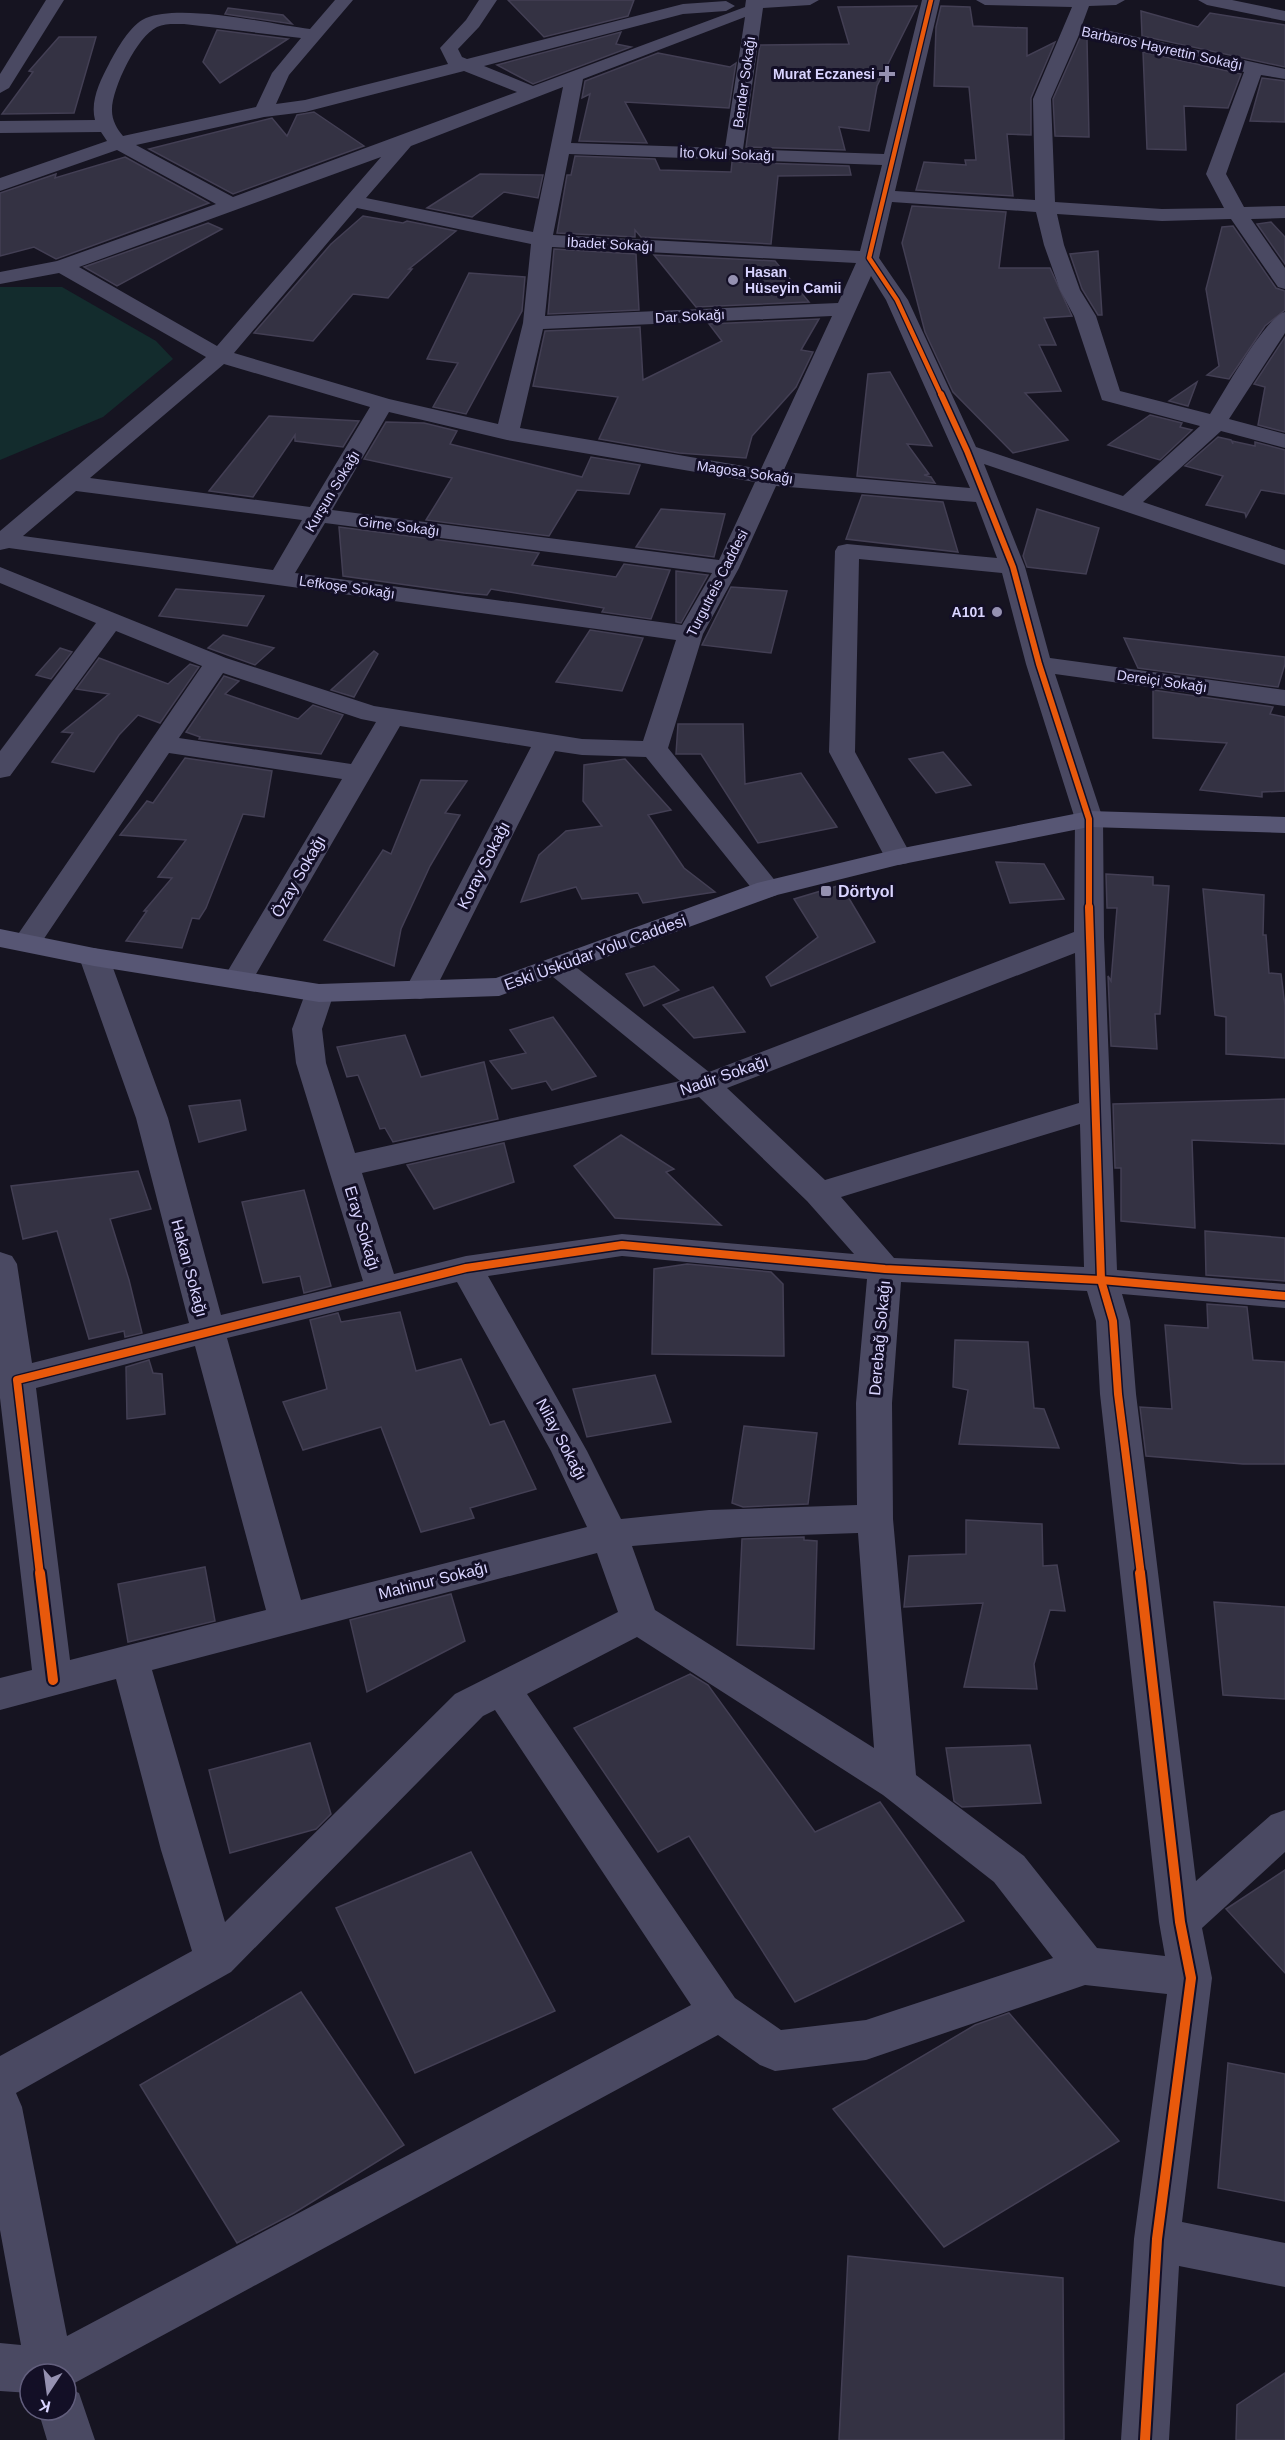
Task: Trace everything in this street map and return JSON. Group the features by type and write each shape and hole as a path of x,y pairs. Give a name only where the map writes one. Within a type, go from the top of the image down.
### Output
{"street":[{"path":"0,88 55,0"},
{"path":"264,111 281,73 344,0"},
{"path":"488,0 473,23 449,48 454,60 533,92"},
{"path":"0,185 118,143 264,111 305,106 683,5 753,7 810,0"},
{"name":"Turgutreis Caddesi","path":"654,748 690,634 728,568 869,258 931,0"},
{"path":"985,0 1082,3 1116,0"},
{"path":"1207,0 1285,16"},
{"path":"1082,3 1042,99 1045,207 1054,245 1071,290 1085,316 1110,395 1285,441"},
{"path":"0,278 62,266 404,142 753,7"},
{"name":"Bender Sokağı","path":"733,154 753,7"},
{"path":"231,204 118,143 105,126 102,101 117,64 149,23 164,19 189,19 315,35"},
{"name":"Barbaros Hayrettin Sokağı","path":"1071,28 1285,74"},
{"path":"1254,69 1216,174 1237,213 1285,283"},
{"path":"507,433 534,323 542,240 575,75"},
{"path":"0,127 105,126"},
{"path":"2,541 220,356 355,202 404,142"},
{"name":"İto Okul Sokağı","path":"561,148 893,160"},
{"path":"885,196 1162,215 1285,212"},
{"name":"İbadet Sokağı","path":"355,202 542,240 869,258"},
{"path":"869,258 897,300 967,451 1013,567 1089,830 1089,937 1101,1280 1113,1321 1118,1394 1127,1455 1180,1922 1191,1978 1156,2239 1145,2440"},
{"name":"Magosa Sokağı","path":"62,266 220,356 383,404 507,433 770,477 984,496"},
{"name":"Dar Sokağı","path":"534,323 846,309"},
{"path":"1126,505 1216,423 1258,354 1285,318"},
{"name":"Kurşun Sokağı","path":"280,578 383,404"},
{"path":"967,451 1126,505 1281,550"},
{"name":"Girne Sokağı","path":"71,483 728,568"},
{"name":"Lefkoşe Sokağı","path":"2,541 690,634"},
{"path":"898,857 842,752 847,551 1013,567"},
{"path":"0,574 217,663 370,713 582,747 654,748 767,889"},
{"path":"0,770 112,619"},
{"path":"14,941 162,744 217,663"},
{"name":"Dereiçi Sokağı","path":"1040,664 1285,698"},
{"name":"Özay Sokağı","path":"238,979 392,717"},
{"name":"Koray Sokağı","path":"420,990 547,741"},
{"path":"162,744 358,773"},
{"name":"Eski Üsküdar Yolu Caddesi","path":"14,941 94,957 319,993 499,987 767,889 898,857 1089,830 1285,826"},
{"name":"Nadir Sokağı","path":"345,1166 705,1085 1089,937"},
{"name":"Hakan Sokağı","path":"94,957 152,1118 207,1330 287,1617"},
{"name":"Derebağ Sokağı","path":"557,966 705,1085 819,1193 885,1269 874,1403 875,1519 897,1783"},
{"name":"Eray Sokağı","path":"319,993 307,1029 307,1046 382,1289"},
{"path":"819,1193 1095,1109"},
{"path":"9,1382 207,1330 466,1268 622,1245 885,1269 1101,1280 1285,1296"},
{"path":"0,1264 9,1382 53,1680"},
{"name":"Nilay Sokağı","path":"466,1268 569,1450 610,1535 639,1619"},
{"name":"Mahinur Sokağı","path":"0,1694 287,1617 610,1535 691,1524 875,1519"},
{"path":"0,2079 216,1959 469,1705 639,1619 897,1783 1010,1869 1085,1966"},
{"path":"130,1659 182,1850 216,1959"},
{"path":"502,1688 720,2012 776,2051 866,2040 1085,1966 1191,1978"},
{"path":"1180,1922 1285,1827"},
{"path":"78,2372 720,2012"},
{"path":"0,2107 50,2362"},
{"path":"1156,2239 1285,2265"},
{"path":"0,2367 18,2373"},
{"path":"65,2422 71,2440"}],"green space":[{"path":"0,287 62,287 156,341 173,359 103,417 0,460"}],"building":[{"path":"508,0 634,0 628,16 544,37"},
{"path":"917,6 877,86 869,131 839,127 845,150 746,147 760,45 849,44 838,7"},
{"path":"941,6 970,7 973,26 1027,28 1027,56 1055,42 1031,98 1031,135 1007,134 1013,196 916,190 924,162 966,165 965,160 976,160 969,87 934,86 936,27"},
{"path":"228,8 283,15 292,24 225,14"},
{"path":"1141,11 1198,27 1210,13 1285,25 1285,67 1142,36"},
{"path":"217,30 288,39 220,83 203,62"},
{"path":"621,32 616,44 631,47 533,84 497,65"},
{"path":"59,37 96,37 74,113 2,114 33,72 29,71"},
{"path":"1080,38 1087,39 1089,137 1055,136 1053,99"},
{"path":"1143,52 1241,74 1228,108 1184,106 1186,150 1147,149"},
{"path":"658,53 730,67 736,63 729,108 625,102 647,143 579,141 590,94 582,98 585,81"},
{"path":"1262,78 1285,81 1285,122 1250,121"},
{"path":"314,112 364,146 233,194 149,149 272,118 287,136 297,115"},
{"path":"575,156 655,159 660,170 731,172 732,162 849,166 851,175 778,176 771,244 641,237 635,230 635,237 557,233 567,175 571,175"},
{"path":"125,157 209,203 56,259 34,247 0,256 0,193 56,174 55,178"},
{"path":"480,174 543,175 538,198 504,192 472,217 427,208"},
{"path":"912,206 1006,212 999,268 1050,268 1072,316 1044,318 1056,345 1039,345 1061,391 1025,393 1068,440 1013,453 953,392 925,332 902,243"},
{"path":"363,216 403,223 407,221 456,231 409,269 412,269 388,298 353,294 313,341 254,333 331,244"},
{"path":"1271,222 1285,237 1285,264 1257,224"},
{"path":"208,223 222,229 117,286 84,267"},
{"path":"1233,226 1276,288 1285,291 1285,310 1265,326 1229,379 1207,375 1219,366 1206,289 1222,227"},
{"path":"554,249 636,254 639,310 548,314"},
{"path":"1098,251 1102,315 1098,315 1082,289 1070,254"},
{"name":"Hasan Hüseyin Camii","path":"654,255 775,261 809,302 696,307"},
{"path":"469,273 525,277 522,311 466,414 433,407 458,363 427,359"},
{"path":"819,319 801,350 813,352 796,387 752,436 746,458 679,453 599,439 618,397 533,386 545,331 640,327 643,380 722,341 709,324"},
{"path":"1285,337 1285,432 1258,425 1265,387 1254,384"},
{"path":"890,372 932,446 907,444 929,474 924,475 931,477 935,483 857,476 868,374"},
{"path":"1197,382 1188,406 1169,401"},
{"path":"1150,415 1182,423 1180,427 1192,430 1160,460 1108,445"},
{"path":"269,416 359,421 343,447 295,441 295,435 253,497 209,491"},
{"path":"386,422 424,423 457,431 450,444 582,477 591,457 640,465 629,494 577,490 549,536 426,520 452,478 364,459"},
{"path":"1218,437 1231,440 1233,444 1232,441 1255,446 1255,442 1285,450 1285,494 1261,490 1246,517 1245,513 1206,505 1223,476 1185,466"},
{"path":"862,495 943,502 958,552 846,539"},
{"path":"661,509 725,514 714,557 636,547"},
{"path":"1037,509 1099,528 1086,574 1027,567 1023,556"},
{"path":"339,527 539,553 532,565 616,577 624,564 670,570 651,619 602,612 604,608 491,589 487,595 464,593 343,576"},
{"path":"676,571 708,575 681,623 676,622"},
{"path":"731,587 787,591 771,653 702,645"},
{"path":"176,589 264,596 247,626 159,616"},
{"path":"590,630 643,638 622,691 556,682"},
{"path":"223,635 274,648 255,665 208,648"},
{"path":"1124,638 1285,657 1285,664 1278,687 1138,668"},
{"path":"60,648 72,652 51,679 36,675"},
{"path":"374,651 378,654 354,697 331,690"},
{"path":"99,658 168,684 190,664 199,667 160,723 138,715 119,735 94,772 52,762 73,733 62,732 109,694 76,689"},
{"path":"224,676 239,681 225,694 298,719 313,705 343,715 321,754 199,739 200,737 186,732"},
{"path":"1153,690 1273,707 1270,714 1285,717 1285,791 1262,792 1262,797 1200,790 1227,743 1153,738"},
{"path":"678,724 743,724 745,784 801,773 837,827 758,843 701,754 676,754"},
{"path":"943,752 971,785 936,793 909,759"},
{"path":"185,758 272,771 264,817 243,814 206,908 199,919 192,918 182,948 126,941 147,911 144,911 172,878 158,877 186,840 120,835 147,801 153,803"},
{"path":"625,759 671,810 648,815 684,868 715,892 643,903 638,893 582,899 576,887 521,902 539,855 566,831 602,826 583,801 584,765"},
{"path":"421,780 467,781 445,813 460,815 430,866 401,929 394,966 324,940 383,850 391,854"},
{"path":"996,862 1044,864 1064,899 1010,903"},
{"path":"1106,874 1153,877 1153,885 1169,886 1160,1014 1155,1014 1157,1049 1111,1046 1108,976 1111,981 1117,908 1107,908"},
{"path":"841,885 875,942 771,986 766,977 818,937 794,899"},
{"path":"1203,889 1264,895 1263,935 1266,935 1269,973 1281,974 1285,1006 1285,1058 1226,1054 1226,1017 1215,1015"},
{"path":"654,966 679,990 644,1006 626,974"},
{"path":"713,987 745,1032 694,1038 663,1005"},
{"path":"553,1017 596,1076 552,1090 546,1081 512,1089 490,1061 526,1053 510,1030"},
{"path":"405,1035 421,1077 484,1062 498,1119 393,1142 385,1128 380,1129 358,1075 347,1077 337,1047"},
{"path":"1285,1099 1285,1144 1192,1140 1195,1228 1121,1221 1121,1168 1115,1168 1113,1104"},
{"path":"240,1100 246,1130 199,1142 189,1106"},
{"path":"621,1135 674,1169 666,1172 721,1225 615,1218 574,1166"},
{"path":"504,1143 514,1182 434,1209 407,1165"},
{"path":"138,1171 151,1209 110,1219 129,1280 142,1333 125,1337 124,1331 89,1339 57,1231 23,1239 11,1186"},
{"path":"304,1190 331,1286 304,1293 300,1276 263,1283 242,1202"},
{"path":"1205,1231 1285,1238 1285,1281 1206,1275"},
{"path":"687,1264 771,1272 783,1284 784,1356 652,1354 654,1269"},
{"path":"1207,1304 1247,1307 1253,1360 1285,1362 1285,1464 1243,1464 1146,1456 1140,1407 1172,1409 1165,1325 1208,1328"},
{"path":"400,1312 416,1371 461,1359 490,1425 504,1421 536,1489 470,1508 474,1518 421,1532 381,1427 303,1450 283,1402 327,1389 310,1320 338,1313 341,1322"},
{"path":"955,1340 1028,1342 1034,1408 1044,1409 1059,1448 959,1444 968,1390 953,1387"},
{"path":"149,1360 153,1373 162,1374 165,1414 127,1419 126,1367"},
{"path":"655,1375 671,1422 587,1437 573,1389"},
{"path":"744,1426 817,1433 808,1504 743,1507 732,1503"},
{"path":"966,1520 1042,1524 1043,1566 1057,1565 1065,1611 1050,1610 1034,1664 1037,1689 964,1687 983,1603 904,1607 909,1556 966,1554"},
{"path":"804,1537 804,1540 817,1541 814,1649 737,1645 742,1539"},
{"path":"205,1567 215,1621 128,1642 118,1584"},
{"path":"451,1594 465,1641 367,1692 350,1620"},
{"path":"1214,1602 1285,1607 1285,1699 1223,1695"},
{"path":"690,1674 708,1685 815,1832 880,1802 964,1921 795,2002 689,1836 658,1852 574,1728"},
{"path":"310,1743 331,1814 316,1829 230,1853 209,1770"},
{"path":"1030,1745 1041,1803 962,1807 954,1801 946,1748"},
{"path":"471,1852 555,2011 415,2073 336,1908"},
{"path":"1285,1870 1285,1973 1226,1909"},
{"path":"301,1992 404,2145 294,2213 237,2243 140,2085"},
{"path":"1009,2013 1119,2141 944,2247 833,2109 975,2025"},
{"path":"1228,2063 1285,2074 1285,2201 1218,2188"},
{"path":"848,2256 1063,2278 1064,2440 839,2440"},
{"path":"1285,2373 1285,2440 1236,2440 1237,2405"}],"cycle path":[{"path":"931,0 869,258 897,300 967,451 1013,567 1039,664 1089,819 1089,937 1101,1280 1113,1321 1118,1394 1127,1455 1180,1922 1191,1978 1157,2239 1145,2440"},
{"path":"53,1680 17,1380 466,1268 622,1245 885,1269 1101,1280 1285,1296"}],"place":[{"name":"Murat Eczanesi","path":"887,74"},
{"name":"Hasan Hüseyin Camii","path":"733,280"},
{"name":"A101","path":"997,612"},
{"name":"Dörtyol","path":"826,891"}]}
